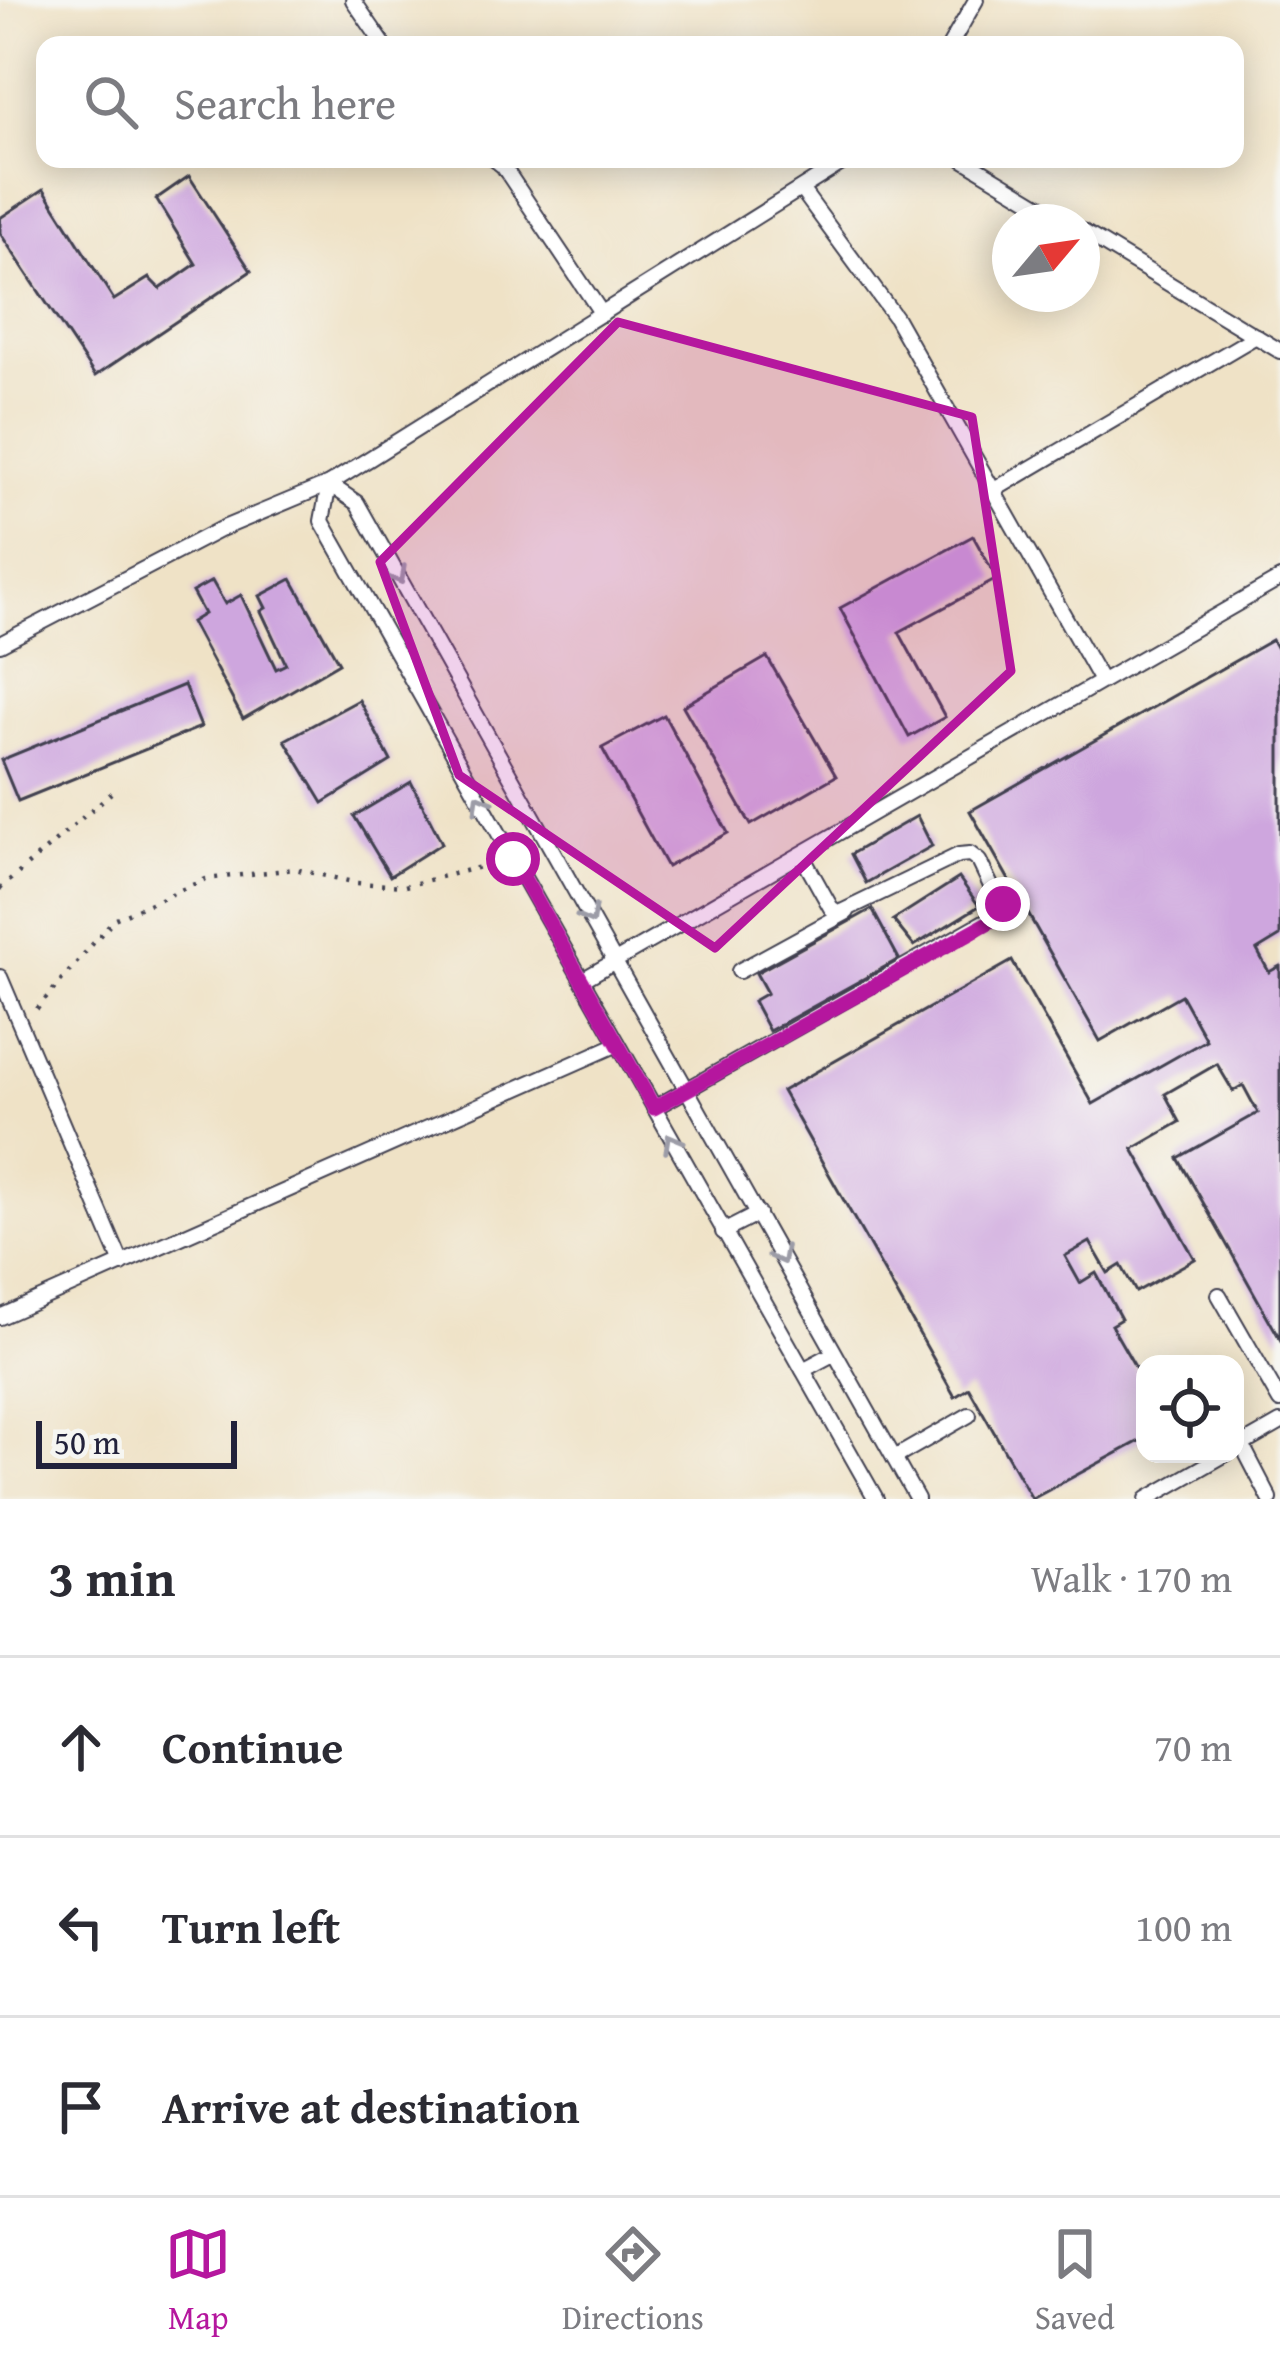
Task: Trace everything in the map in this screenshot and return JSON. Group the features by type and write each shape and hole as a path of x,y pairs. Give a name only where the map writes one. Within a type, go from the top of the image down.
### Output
{"lane":[{"path":"352,0 378,36"},
{"path":"955,36 976,0"},
{"path":"504,168 602,314"},
{"path":"0,644 221,529 329,484 834,168"},
{"path":"978,168 1037,204"},
{"path":"801,189 895,317 1101,681"},
{"path":"1100,242 1280,351"},
{"path":"994,490 1256,337"},
{"path":"329,484 322,521 875,1499"},
{"path":"329,484 357,502 917,1499"},
{"path":"582,980 1280,579"},
{"path":"654,1108 1000,916 1004,908 979,861 964,854 739,971"},
{"path":"802,856 831,908 847,912"},
{"path":"0,977 122,1264"},
{"path":"0,1317 618,1044"},
{"path":"723,1232 758,1214"},
{"path":"1219,1295 1280,1401"},
{"path":"803,1370 833,1354"},
{"path":"894,1458 970,1415"},
{"path":"1244,1444 1280,1423"},
{"path":"1244,1457 1270,1499"},
{"path":"1147,1499 1210,1463"}],"path":[{"path":"0,889 111,793"},
{"path":"22,1028 114,919 206,879 295,869 357,883 404,886 513,859"}],"highlighted area":[{"path":"618,322 972,417 1011,671 715,948 459,775 380,562"}],"building":[{"path":"189,176 251,271 95,376 0,233 0,218 44,189 114,300 149,278 160,289 196,264 156,199"},
{"path":"973,536 997,579 899,632 945,717 909,737 840,608"},
{"path":"292,579 339,663 243,719 191,622 204,614 192,592 212,581 225,604 241,595 276,669 286,664 261,611 266,608 260,596"},
{"path":"1272,640 1280,654 1280,936 1257,950 1269,972 1280,966 1280,1339 1178,1158 1258,1113 1243,1085 1233,1091 1217,1064 1165,1094 1180,1122 1133,1149 1195,1259 1136,1292 1121,1265 1108,1273 1090,1242 1065,1256 1080,1283 1096,1273 1121,1319 1111,1325 1136,1368 1136,1443 1032,1499 969,1388 955,1397 782,1091 1012,961 1093,1104 1206,1040 1181,995 1100,1041 970,811"},
{"path":"767,657 836,776 751,825 683,706"},
{"path":"184,685 201,727 18,801 1,760"},
{"path":"359,700 391,761 323,803 285,740"},
{"path":"664,715 728,833 667,867 602,748"},
{"path":"411,782 442,843 390,876 354,816"},
{"path":"917,816 932,846 866,883 851,854"},
{"path":"959,878 979,906 914,946 893,920"},
{"path":"872,909 899,959 769,1031 753,1001 767,993 756,973"}],"route":[{"path":"513,859 654,1108 1000,916 1003,904"}]}
